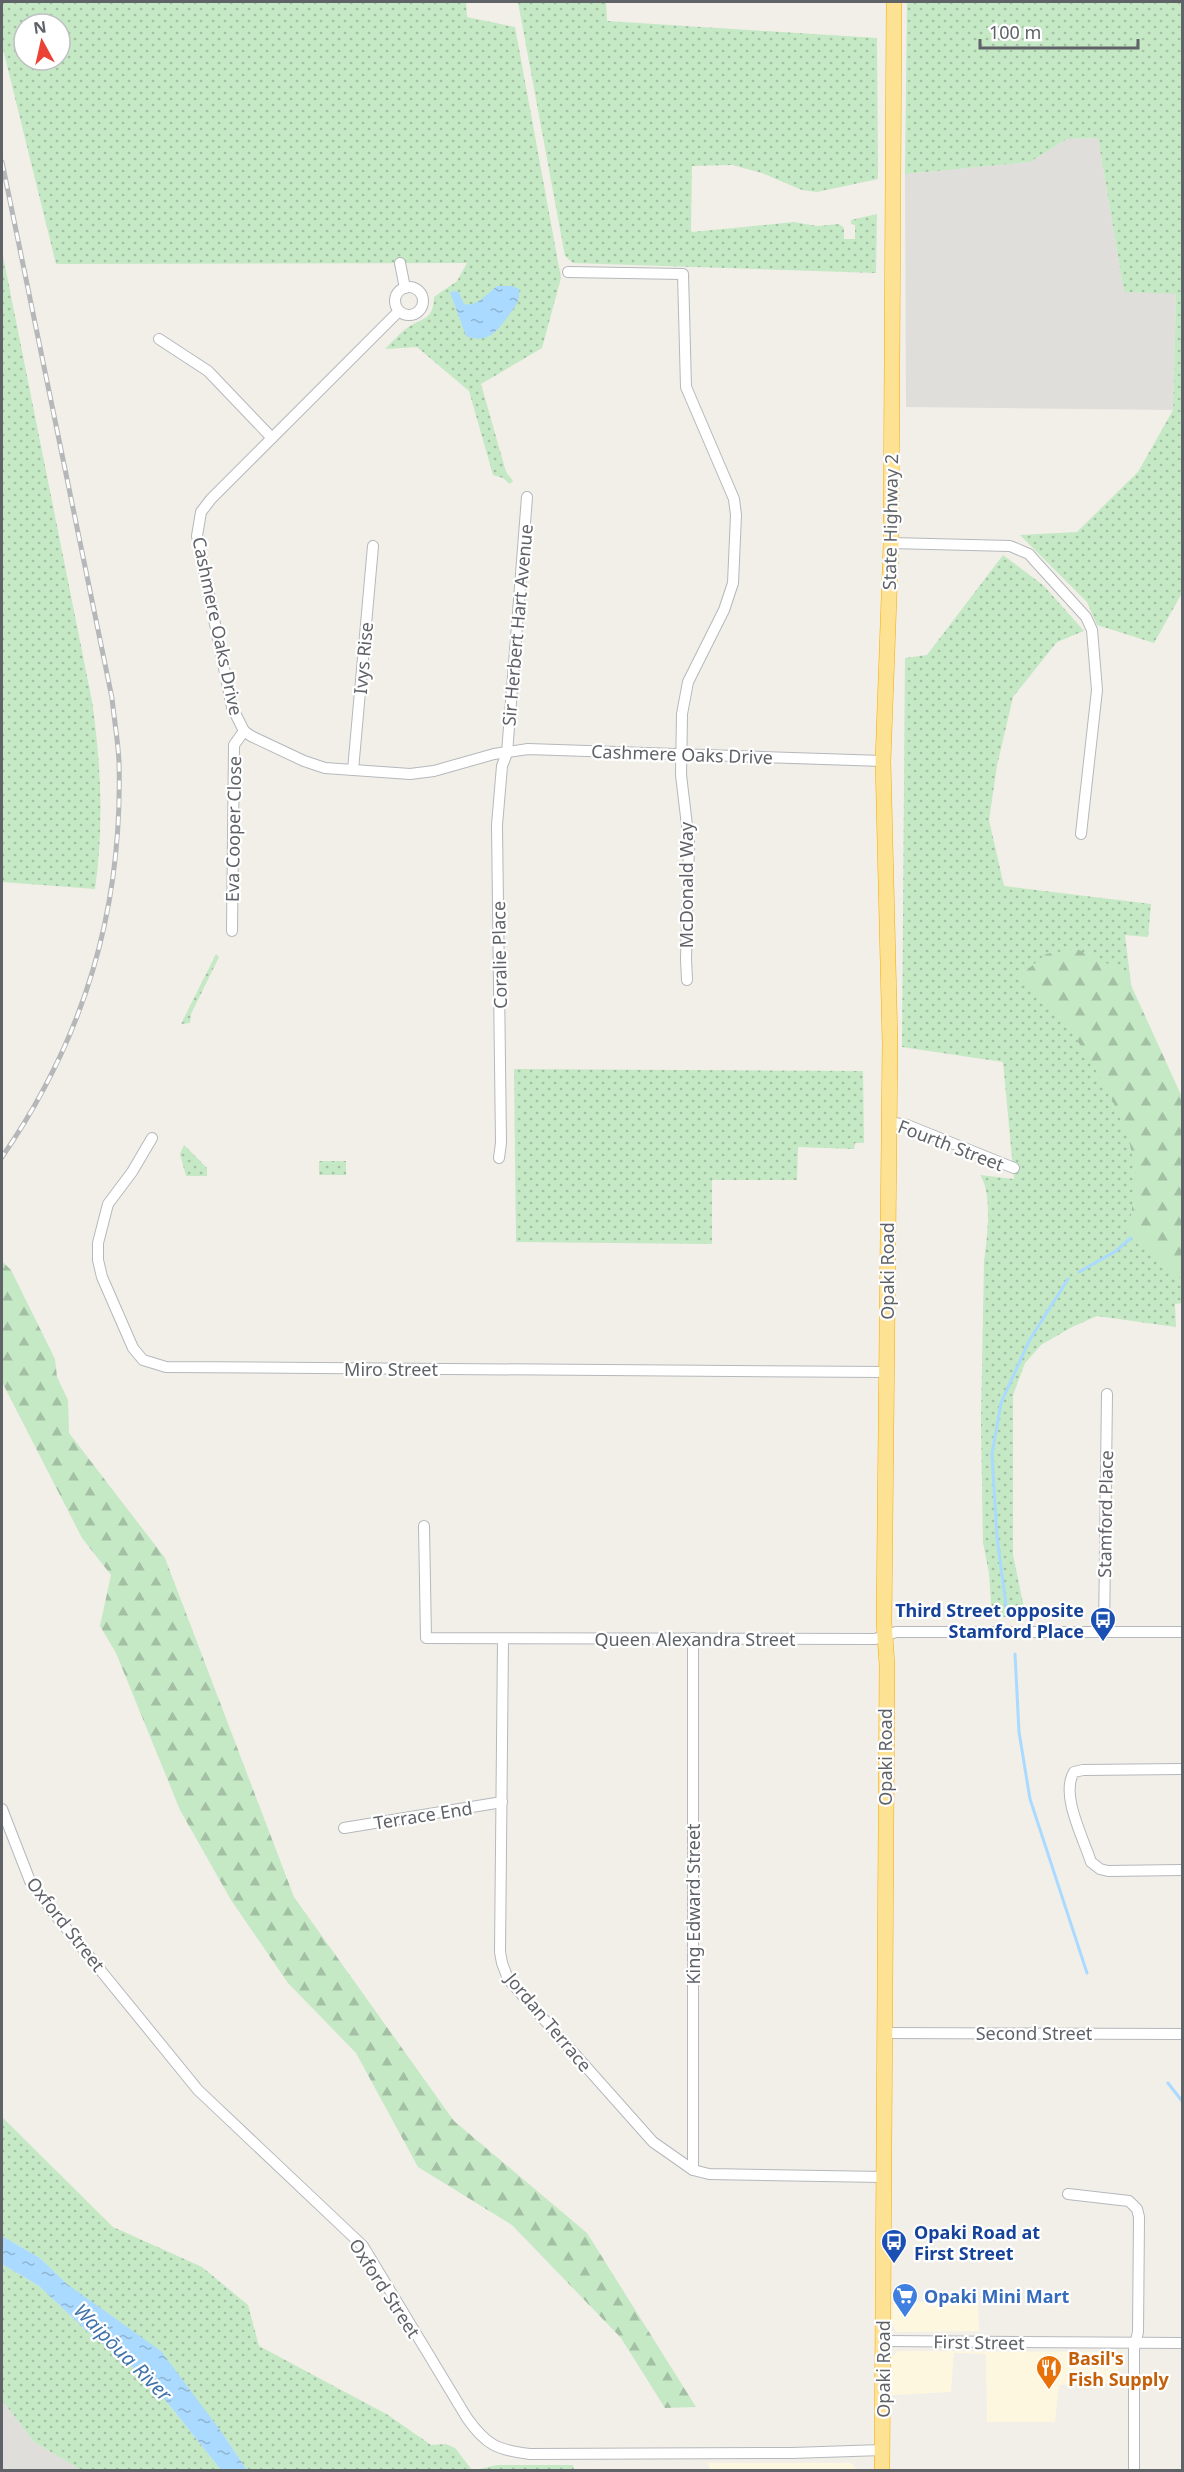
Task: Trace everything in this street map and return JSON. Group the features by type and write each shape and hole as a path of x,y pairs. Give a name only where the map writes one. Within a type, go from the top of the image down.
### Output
{"highway":[{"name":"State Highway 2","path":"890,1043 883,761 891,543 894,2"},
{"name":"Opaki Road","path":"882,2470 890,1043"}],"street":[{"path":"399,311 396,298 405,288 400,263"},
{"name":"McDonald Way","path":"568,272 683,274 686,387 734,499 733,583 729,597 688,682 682,714 680,754 689,842 687,980"},
{"name":"Cashmere Oaks Drive","path":"405,288 418,291 423,303 415,314 407,315 399,311 211,499 201,512 197,536 232,707 244,731 315,766 353,770 422,773 494,754 528,749 883,761"},
{"path":"159,339 208,371 272,438"},
{"name":"Sir Herbert Hart Avenue","path":"507,753 527,497"},
{"path":"891,543 1010,546 1020,549 1036,562 1086,617 1092,630 1097,690 1082,834"},
{"name":"Ivys Rise","path":"353,770 373,546"},
{"name":"Eva Cooper Close","path":"232,931 234,745 244,731"},
{"name":"Coralie Place","path":"499,1158 501,1143 497,825 502,766 507,753"},
{"name":"Fourth Street","path":"888,1122 907,1125 1014,1168"},
{"name":"Miro Street","path":"152,1138 132,1172 108,1204 98,1243 98,1260 102,1277 133,1348 143,1360 155,1365 887,1372"},
{"name":"Stamford Place","path":"1104,1633 1107,1394"},
{"name":"Queen Alexandra Street","path":"424,1526 426,1638 503,1640 875,1639 896,1632 1182,1632"},
{"name":"King Edward Street","path":"693,1638 693,2170"},
{"name":"Jordan Terrace","path":"503,1640 500,1952 508,1979 653,2142 693,2170 710,2174 883,2177"},
{"path":"1182,1768 1074,1772 1068,1781 1068,1794 1091,1862 1100,1869 1108,1871 1182,1870"},
{"name":"Terrace End","path":"344,1828 502,1802"},
{"name":"Oxford Street","path":"2,1809 30,1881 49,1907 198,2090 363,2246 467,2418 490,2445 507,2451 530,2454 792,2453 882,2450"},
{"name":"Second Street","path":"885,2033 1182,2034"},
{"path":"1068,2194 1129,2201 1137,2210 1139,2217 1134,2470"},
{"name":"First Street","path":"883,2341 1182,2343"}],"shaded area":[{"path":"1098,138 1124,292 1176,293 1173,410 906,407 905,174 1030,162 1067,139"},
{"path":"978,2301 979,2331 897,2332 892,2324 893,2302"},
{"path":"898,2351 1118,2352 1118,2382 1059,2385 1055,2422 987,2422 986,2354 954,2353 951,2392 891,2395 892,2357"},
{"path":"2,2400 34,2442 81,2470 2,2470"},
{"path":"708,2463 851,2463 857,2470 710,2470"}],"green space":[{"path":"2,2 466,2 467,17 515,27 561,278 542,348 481,384 506,472 513,481 510,484 503,478 493,475 469,391 417,347 385,349 398,335 429,314 434,297 457,281 467,263 56,264 2,45"},
{"path":"518,2 606,2 607,21 877,38 878,179 817,192 802,190 762,173 732,165 692,166 691,230 692,232 794,222 817,226 839,224 844,228 844,239 855,239 855,225 851,224 851,220 877,214 876,273 573,263 565,256"},
{"path":"907,2 1182,2 1182,593 1154,643 1097,625 1087,602 1020,535 1077,532 1138,472 1173,410 1176,294 1124,292 1098,138 1067,139 1030,162 905,174"},
{"path":"2,251 92,701 98,748 100,795 100,842 95,889 2,882"},
{"path":"1003,555 1044,586 1084,631 1057,642 1013,697 997,766 989,820 1004,886 1151,904 1148,937 1125,935 1134,1008 1182,1130 1182,1303 1175,1304 1176,1327 1097,1316 1041,1345 1025,1363 1013,1395 1013,1555 1026,1617 992,1617 989,1573 983,1543 981,1421 984,1261 988,1205 987,1193 980,1175 1014,1179 1003,1062 902,1047 905,658 927,655"},
{"path":"1077,949 1125,972 1182,1097 1182,1280 1124,1225 1131,1216 1136,1175 1129,1140 1109,1092 1069,1027 1020,976 1046,954"},
{"path":"216,954 219,957 191,1014 190,1023 181,1024"},
{"path":"514,1069 863,1071 864,1143 855,1143 854,1149 798,1147 797,1180 712,1180 712,1244 516,1242"},
{"path":"184,1145 207,1168 207,1176 186,1176 180,1154"},
{"path":"319,1161 346,1161 346,1175 319,1175"},
{"path":"2,1261 11,1270 55,1359 57,1377 68,1400 69,1433 165,1558 294,1897 454,2121 587,2233 696,2407 665,2408 621,2338 512,2225 418,2167 356,2053 288,1983 231,1900 180,1810 116,1653 100,1626 111,1575 82,1538 2,1382"},
{"path":"2,2117 113,2227 202,2267 248,2305 259,2346 388,2415 431,2445 446,2444 455,2448 472,2470 247,2470 223,2434 40,2258 2,2236"},
{"path":"2,2264 39,2286 88,2332 151,2382 221,2470 81,2470 34,2442 2,2400"},
{"path":"497,2465 573,2465 574,2470 475,2470"}],"water":[{"path":"498,286 512,286 519,289 516,306 492,334 480,339 466,336 450,292 458,291 464,304 469,304 478,301"},
{"name":"Waipōua River","path":"2,2236 40,2258 67,2284 161,2351 247,2470 221,2470 151,2382 88,2332 39,2286 2,2264"}],"waterway":[{"path":"1079,1272 1116,1251 1131,1238"},
{"path":"1007,1613 997,1537 992,1454 1001,1403 1029,1341 1068,1279"},
{"path":"1015,1654 1019,1732 1030,1799 1087,1973"},
{"path":"1168,2083 1182,2101"}],"railway":[{"path":"2,162 112,698 119,762 119,816 114,868 106,920 93,969 77,1018 56,1065 31,1112 2,1157"}],"place":[{"name":"Third Street opposite Stamford Place","path":"1103,1643"},
{"name":"Opaki Road at First Street","path":"894,2265"},
{"name":"Opaki Mini Mart","path":"905,2319"},
{"name":"Basil's Fish Supply","path":"1049,2391"}]}
